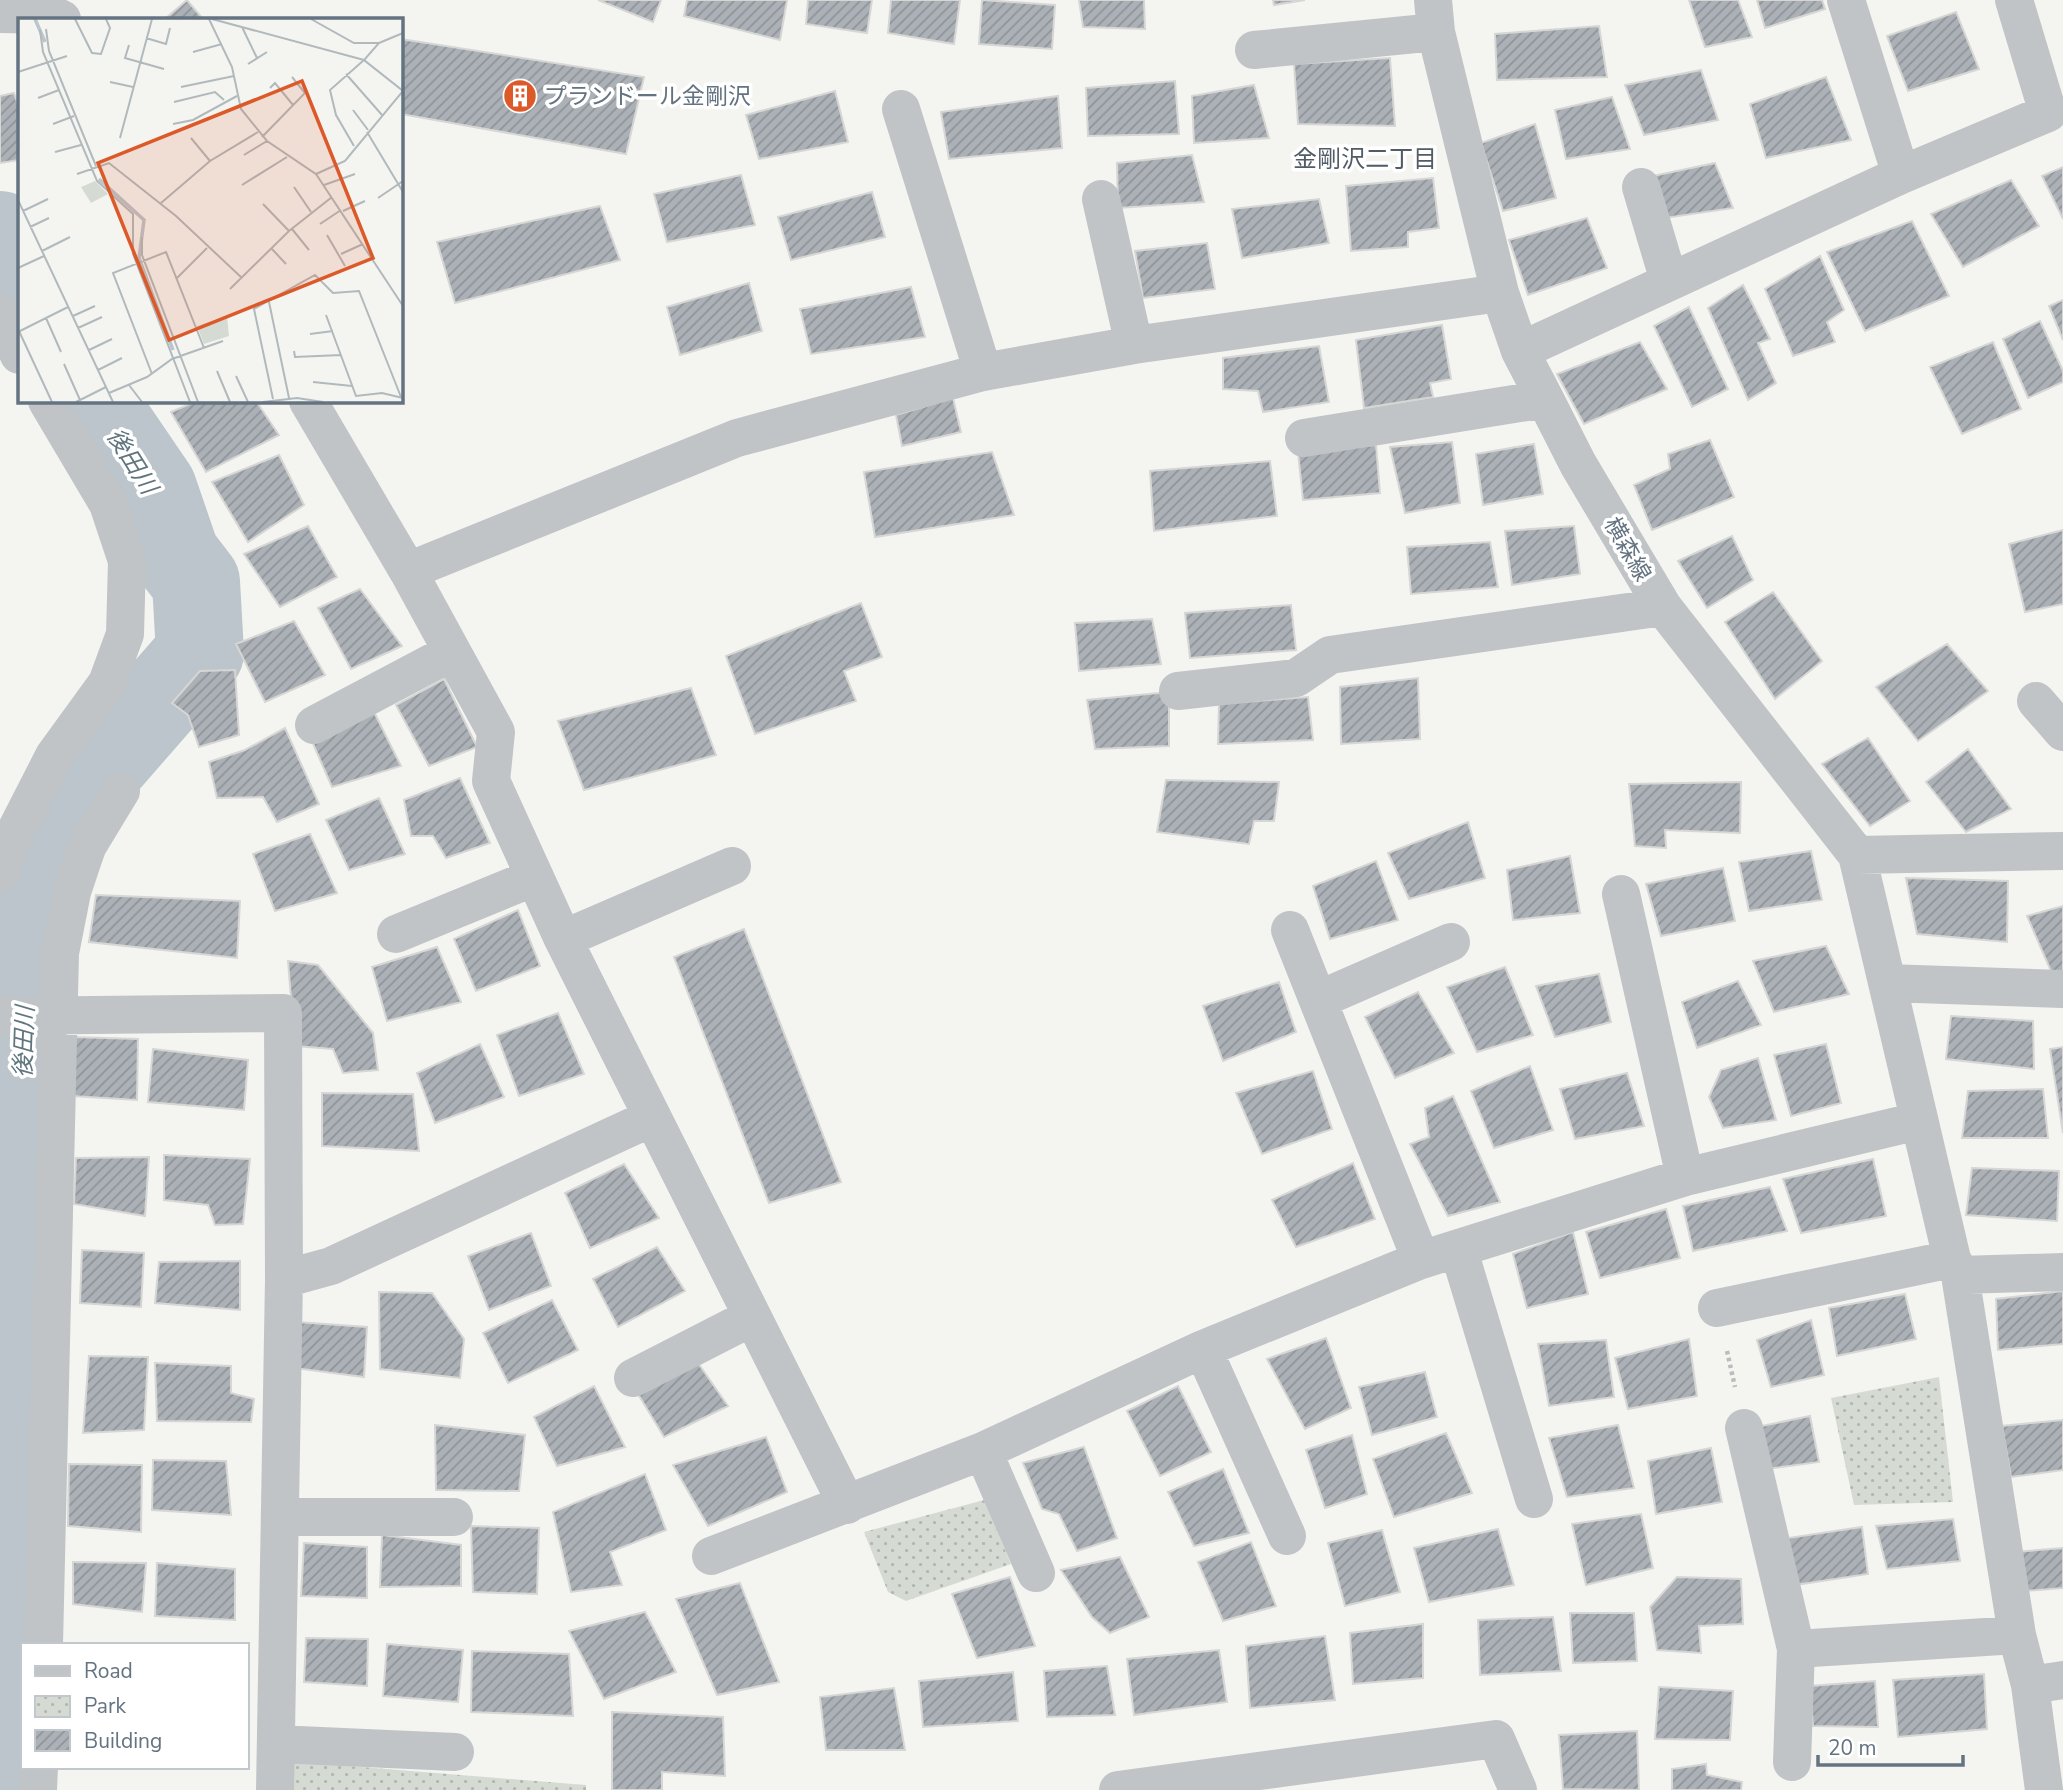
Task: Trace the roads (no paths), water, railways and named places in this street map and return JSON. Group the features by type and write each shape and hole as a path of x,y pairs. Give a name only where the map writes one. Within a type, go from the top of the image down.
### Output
{"street":[{"path":"1846,0 1901,175"},
{"path":"1520,351 1901,175 2048,113 2014,0"},
{"path":"0,14 52,15 60,18"},
{"path":"1254,50 1435,16"},
{"name":"横森線","path":"1435,16 1500,293 1520,351 1578,464 1662,607 1857,855"},
{"path":"901,109 983,372"},
{"path":"1641,187 1669,281"},
{"path":"1101,199 1134,345"},
{"path":"408,571 737,438 983,372 1134,345 1500,293"},
{"path":"0,314 18,353"},
{"path":"1304,438 1545,399"},
{"path":"0,874 10,842 54,756 107,683 125,634 127,561 112,515 48,402"},
{"path":"309,402 408,571 496,732 491,780 563,939 848,1505"},
{"path":"1178,691 1296,678 1330,655 1662,607"},
{"path":"314,725 452,652"},
{"path":"2036,701 2063,732"},
{"path":"44,1643 28,1016 60,953 72,892 87,847 121,791"},
{"path":"2044,1790 2046,1683 2017,1635 1956,1267 1918,1121 1857,855 2063,851"},
{"path":"563,939 732,866"},
{"path":"396,934 535,877"},
{"path":"1621,894 1685,1177"},
{"path":"1290,930 1421,1260"},
{"path":"1318,1000 1451,942"},
{"path":"1887,983 2063,989"},
{"path":"28,1016 283,1013 284,1279 275,1790"},
{"path":"284,1279 331,1266 651,1118"},
{"path":"711,1556 983,1451 1203,1349 1421,1260 1458,1251 1685,1177 1918,1121"},
{"path":"1458,1251 1534,1499"},
{"path":"1717,1308 1956,1267 2063,1272"},
{"path":"633,1378 752,1317"},
{"path":"1203,1349 1287,1536"},
{"path":"1744,1429 1796,1648 1792,1762"},
{"path":"983,1451 1037,1573"},
{"path":"281,1517 454,1517"},
{"path":"1796,1648 2017,1635"},
{"path":"1118,1790 1496,1739 1518,1790"},
{"path":"276,1744 455,1752"},
{"path":"38,1790 39,1769"}],"waterway":[{"name":"後田川","path":"0,235 18,268"},
{"name":"後田川","path":"0,1765 20,1074 26,967 44,884 72,819 104,763 200,653 196,582 176,556 153,489 94,402"}],"place":[{"name":"プランドール金剛沢","path":"520,96"}],"district":[{"name":"金剛沢二丁目","path":"1365,159"}]}
